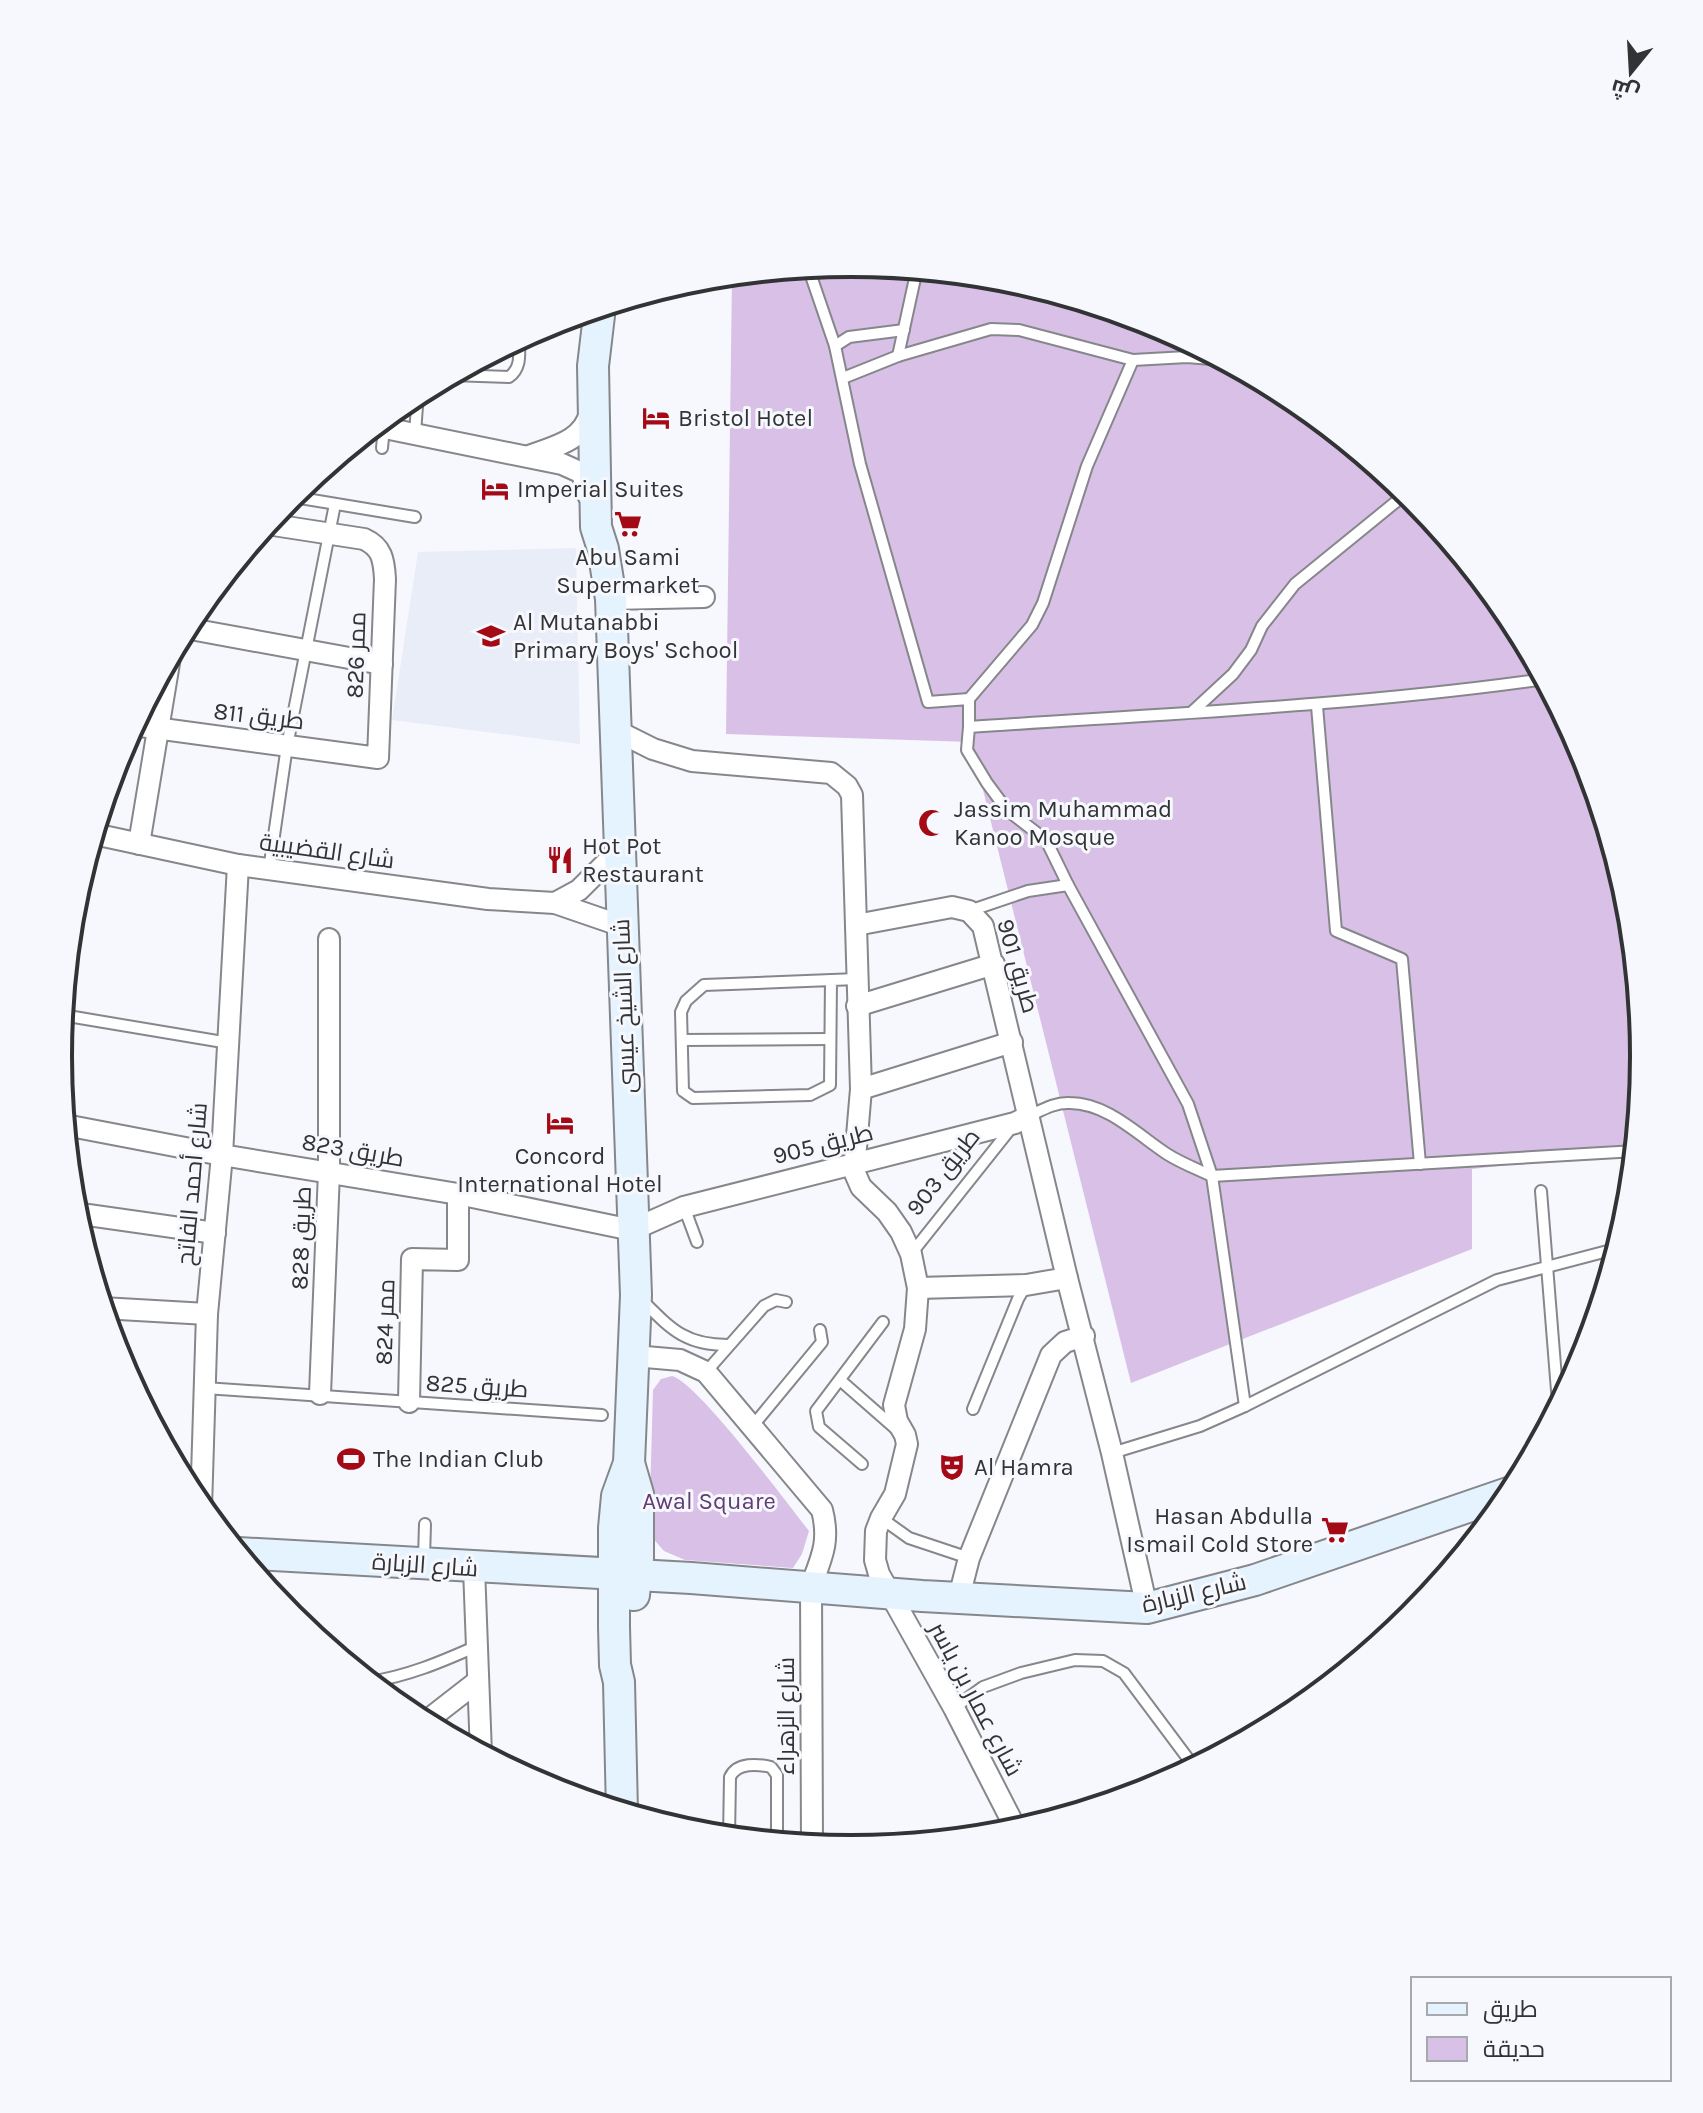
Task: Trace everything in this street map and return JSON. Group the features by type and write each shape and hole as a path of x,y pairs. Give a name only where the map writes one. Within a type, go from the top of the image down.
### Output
{"street":[{"name":"شارع الشيخ عيسى","path":"600,318 609,364 612,495 611,519 600,538"},
{"name":"شارع الشيخ عيسى","path":"600,319 594,357 594,392 600,538 611,599 636,1295 629,1463 617,1496 624,1575 615,1665 619,1682 622,1801"},
{"path":"529,456 578,435 588,422 594,392"},
{"path":"383,434 415,433 529,456 562,464 582,473 600,538"},
{"path":"281,526 330,533"},
{"name":"ممر 826","path":"330,533 364,539 375,544 381,553 385,579 378,758"},
{"path":"611,599 704,597"},
{"path":"198,630 382,664"},
{"path":"139,844 163,690"},
{"name":"طريق 811","path":"145,727 378,758"},
{"path":"617,731 653,749 692,761 819,771 840,778 852,795 861,1089 854,1163"},
{"name":"شارع القضيبية","path":"104,836 269,870 488,899 555,903 622,926"},
{"path":"555,903 579,890 619,850"},
{"name":"شارع أحمد الفاتح","path":"199,1483 196,1454 205,1388 201,1360 222,1155 238,865"},
{"name":"طريق 901","path":"856,925 952,907 969,911 983,926 1012,1042 1022,1119 1084,1336 1147,1608"},
{"name":"طريق 828","path":"320,1394 329,1172 329,939"},
{"path":"857,1006 994,964"},
{"name":"طريق 905","path":"861,1089 1012,1042"},
{"name":"طريق 905","path":"632,1230 684,1207 1022,1119"},
{"name":"طريق 823","path":"76,1127 458,1194 632,1230"},
{"name":"طريق 903","path":"854,1163 857,1182 887,1212 901,1232 911,1254 918,1288 915,1329 894,1405 897,1421 906,1438 899,1482 876,1531 875,1560 888,1591"},
{"name":"ممر 824","path":"409,1402 412,1259 458,1260 458,1194"},
{"path":"88,1215 215,1233"},
{"path":"918,1288 1026,1285 1067,1278"},
{"path":"114,1309 207,1314"},
{"path":"959,1597 969,1558 1051,1355 1065,1342 1084,1336"},
{"path":"634,1356 680,1360 706,1372 822,1510 827,1529 825,1550 811,1586"},
{"name":"شارع الزبارة","path":"252,1554 1147,1608 1255,1580 1494,1498"},
{"path":"474,1568 481,1742"},
{"name":"شارع الزهراء","path":"811,1586 812,1834"},
{"name":"شارع عمار بن ياسر","path":"888,1591 954,1708 1011,1819"},
{"path":"434,1715 478,1681"}],"lane":[{"path":"812,279 835,346 860,464 928,702 969,699"},
{"path":"898,356 915,280"},
{"path":"843,378 898,356 991,329 1019,330 1133,360 1198,358"},
{"path":"835,346 849,337 904,330"},
{"path":"472,376 509,377 518,364 518,352"},
{"path":"1187,353 1187,357"},
{"path":"1133,360 1087,466 1043,603 1032,625 969,699 967,750 1007,810 1046,840 1188,1104 1212,1176 1245,1406"},
{"path":"415,433 417,409"},
{"path":"306,499 415,517"},
{"path":"1192,712 1233,674 1251,650 1262,626 1295,584 1398,500"},
{"path":"269,870 287,746 335,504"},
{"path":"969,727 1317,706 1467,691 1534,681"},
{"path":"1317,706 1336,931 1402,959 1420,1164"},
{"path":"969,911 1028,891 1068,885"},
{"path":"831,980 830,1085 821,1092 810,1095 693,1098 683,1091 681,1012 686,1001 704,985 831,980 857,979"},
{"path":"74,1017 229,1043"},
{"path":"682,1040 830,1039"},
{"path":"1022,1119 1053,1105 1071,1102 1096,1109 1126,1123 1169,1155 1212,1176 1625,1152"},
{"name":"طريق 903","path":"911,1254 1022,1119"},
{"path":"1541,1191 1557,1388"},
{"path":"684,1207 697,1242"},
{"path":"1112,1453 1200,1426 1245,1406 1497,1280 1606,1252"},
{"path":"973,1409 1026,1285"},
{"path":"636,1295 677,1333 693,1342 728,1345"},
{"path":"706,1372 769,1301 780,1299 786,1302"},
{"path":"862,1464 819,1427 816,1419 819,1404 883,1322"},
{"path":"751,1428 822,1342 820,1330"},
{"path":"840,1380 906,1438"},
{"name":"طريق 825","path":"205,1388 602,1415"},
{"path":"881,1518 909,1538 969,1558"},
{"path":"424,1564 425,1524"},
{"path":"383,1680 425,1669 477,1646"},
{"path":"954,1708 983,1687 1021,1673 1075,1660 1103,1661 1124,1673 1189,1759"},
{"path":"729,1826 730,1777 733,1771 760,1765 771,1767 777,1775 777,1832"}],"shaded area":[{"name":"Al Mutanabbi Primary Boys' School","path":"576,548 580,744 392,720 418,552"}],"green space":[{"path":"852,277 953,284 1004,292 1102,318 1196,357 1285,408 1365,470 1403,505 1470,582 1527,667 1572,758 1590,806 1616,904 1624,955 1631,1056 1625,1152 1472,1169 1472,1249 1131,1383 971,742 726,734 732,287"},
{"name":"Awal Square","path":"672,1376 684,1383 721,1421 809,1531 802,1554 793,1568 685,1560 664,1551 649,1534 653,1390 661,1379"}],"place":[{"name":"Bristol Hotel","path":"656,418"},
{"name":"Imperial Suites","path":"495,489"},
{"name":"Abu Sami Supermarket","path":"628,524"},
{"name":"Al Mutanabbi Primary Boys' School","path":"491,636"},
{"name":"Jassim Muhammad Kanoo Mosque","path":"932,823"},
{"name":"Hot Pot Restaurant","path":"560,860"},
{"name":"Concord International Hotel","path":"560,1123"},
{"name":"The Indian Club","path":"351,1459"},
{"name":"Al Hamra","path":"952,1467"},
{"name":"Hasan Abdulla Ismail Cold Store","path":"1335,1530"}]}
